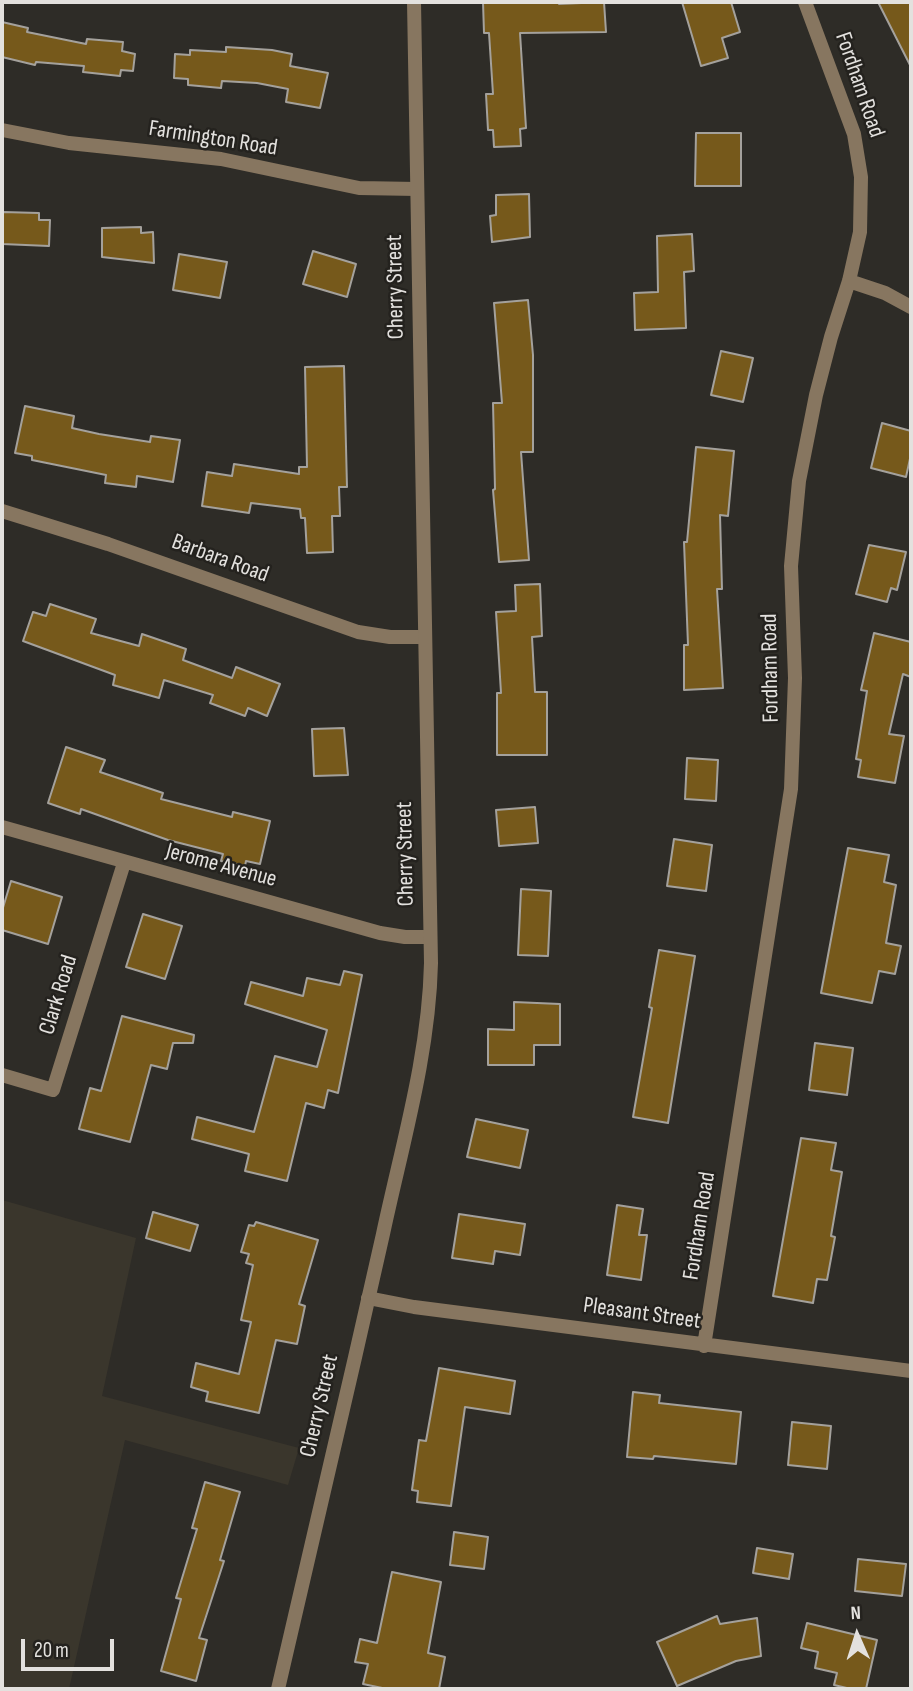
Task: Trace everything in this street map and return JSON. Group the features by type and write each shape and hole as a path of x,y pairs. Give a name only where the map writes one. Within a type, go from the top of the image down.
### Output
{"street":[{"name":"Cherry Street","path":"278,1689 424,1044 430,980 414,2"},
{"name":"Fordham Road","path":"704,1346 791,789 795,678 791,566 799,481 824,362 849,281 860,232 860,164 850,119 805,2"},
{"name":"Farmington Road","path":"2,130 69,143 221,159 359,188 418,189"},
{"path":"849,281 885,293 911,307"},
{"name":"Barbara Road","path":"2,511 108,544 358,632 390,637 425,637"},
{"name":"Jerome Avenue","path":"2,827 380,933 430,937"},
{"name":"Clark Road","path":"2,1075 53,1090 124,863"},
{"name":"Pleasant Street","path":"368,1298 414,1307 704,1346 911,1371"}],"shaded area":[{"path":"2,1200 136,1238 102,1396 299,1448 288,1485 125,1440 69,1689 2,1689"}],"building":[{"path":"483,2 604,2 606,32 520,33 526,128 520,129 521,146 494,147 493,130 488,130 486,94 493,94 489,33 484,33"},
{"path":"682,2 731,2 740,32 722,38 728,58 701,66"},
{"path":"878,2 911,2 911,67"},
{"path":"2,22 28,28 27,32 86,44 87,39 123,42 122,51 135,54 133,71 121,70 120,76 83,72 84,66 36,62 35,65 2,57"},
{"path":"226,47 292,54 290,66 328,73 320,108 286,102 288,89 257,83 222,81 221,88 188,85 188,79 174,78 175,54 190,55 190,50 226,52"},
{"path":"696,133 741,133 741,186 695,186"},
{"path":"529,194 530,237 492,242 490,216 496,215 496,195"},
{"path":"3,212 39,213 39,220 50,220 49,246 2,244"},
{"path":"141,227 141,233 153,232 154,263 102,257 102,228"},
{"path":"692,234 694,271 684,272 686,328 635,330 634,293 658,292 657,236"},
{"path":"313,251 356,264 347,297 303,284"},
{"path":"179,254 227,262 220,298 173,290"},
{"path":"528,300 533,355 533,452 521,452 529,560 499,562 493,490 493,403 502,403 494,303"},
{"path":"721,351 753,358 743,402 711,395"},
{"path":"344,366 347,487 339,487 340,516 332,516 333,552 307,553 305,518 301,518 300,509 251,503 249,513 202,506 207,472 232,476 234,464 299,474 299,467 307,467 305,367"},
{"path":"25,406 74,416 72,428 99,434 150,442 151,436 180,440 173,482 137,476 136,487 105,483 106,475 32,460 32,456 15,453"},
{"path":"882,423 911,431 911,454 906,477 871,468"},
{"path":"696,447 734,451 728,516 720,515 722,589 717,589 723,688 684,690 684,645 688,645 684,542 687,542"},
{"path":"869,545 906,552 897,590 891,588 887,602 856,594"},
{"path":"540,584 542,636 532,637 535,692 547,692 547,755 497,755 497,693 501,693 496,612 516,611 515,585"},
{"path":"50,604 96,619 91,633 139,646 142,634 186,649 183,660 232,678 236,667 280,684 267,716 248,708 245,716 210,703 213,695 164,680 159,698 113,685 115,675 23,641 33,612 46,616"},
{"path":"874,633 911,642 911,677 903,674 889,734 904,736 895,783 858,777 861,760 856,759 867,691 861,690"},
{"path":"344,728 348,775 314,776 312,729"},
{"path":"66,747 105,760 100,772 163,793 161,799 232,817 233,812 270,821 260,864 246,861 245,866 221,861 223,854 168,840 81,809 80,814 48,803"},
{"path":"687,758 718,760 716,801 685,799"},
{"path":"535,807 538,843 499,846 496,810"},
{"path":"674,839 712,845 706,891 667,886"},
{"path":"848,848 889,855 884,882 896,885 886,943 901,946 895,974 879,971 872,1003 821,993"},
{"path":"11,881 62,897 48,944 2,930 2,911"},
{"path":"521,889 551,891 548,956 518,955"},
{"path":"143,914 182,926 165,979 126,967"},
{"path":"659,950 695,956 668,1123 633,1117"},
{"path":"344,971 362,975 338,1093 328,1090 324,1108 306,1103 287,1181 245,1171 249,1154 192,1139 197,1117 254,1132 275,1056 317,1067 327,1030 245,1004 251,982 303,996 307,978 340,985"},
{"path":"514,1002 560,1004 560,1045 534,1045 534,1065 488,1065 488,1029 514,1030"},
{"path":"122,1016 194,1035 193,1043 173,1043 167,1069 151,1065 130,1142 79,1129 90,1088 101,1091"},
{"path":"815,1043 853,1048 847,1095 809,1090"},
{"path":"476,1119 528,1130 520,1168 467,1157"},
{"path":"801,1138 836,1143 831,1170 842,1172 827,1280 817,1279 813,1303 773,1296"},
{"path":"617,1205 643,1209 639,1235 647,1235 641,1280 607,1275"},
{"path":"153,1212 198,1225 190,1251 146,1238"},
{"path":"459,1214 525,1224 520,1255 495,1251 493,1264 452,1258"},
{"path":"256,1222 318,1240 299,1304 305,1306 297,1344 276,1340 259,1413 206,1401 208,1392 191,1387 196,1363 239,1374 251,1322 241,1320 253,1265 246,1263 249,1254 241,1252 249,1225 254,1226"},
{"path":"439,1368 515,1381 510,1414 465,1407 451,1506 417,1502 418,1491 412,1490 419,1440 426,1441"},
{"path":"633,1392 660,1395 659,1403 741,1412 736,1464 654,1456 653,1459 627,1457"},
{"path":"792,1422 831,1426 827,1469 788,1465"},
{"path":"205,1482 240,1492 220,1560 224,1561 199,1638 207,1640 196,1681 161,1671 181,1599 176,1598 197,1529 192,1528"},
{"path":"454,1532 488,1537 484,1569 450,1565"},
{"path":"757,1548 793,1554 789,1579 753,1573"},
{"path":"858,1559 906,1564 902,1596 855,1591"},
{"path":"392,1572 441,1582 428,1653 445,1657 439,1689 387,1689 363,1684 368,1664 355,1662 360,1639 377,1643"},
{"path":"717,1616 720,1624 757,1618 761,1656 736,1661 677,1686 657,1642"},
{"path":"807,1623 877,1640 866,1689 834,1685 837,1673 815,1668 818,1652 801,1648"}]}
